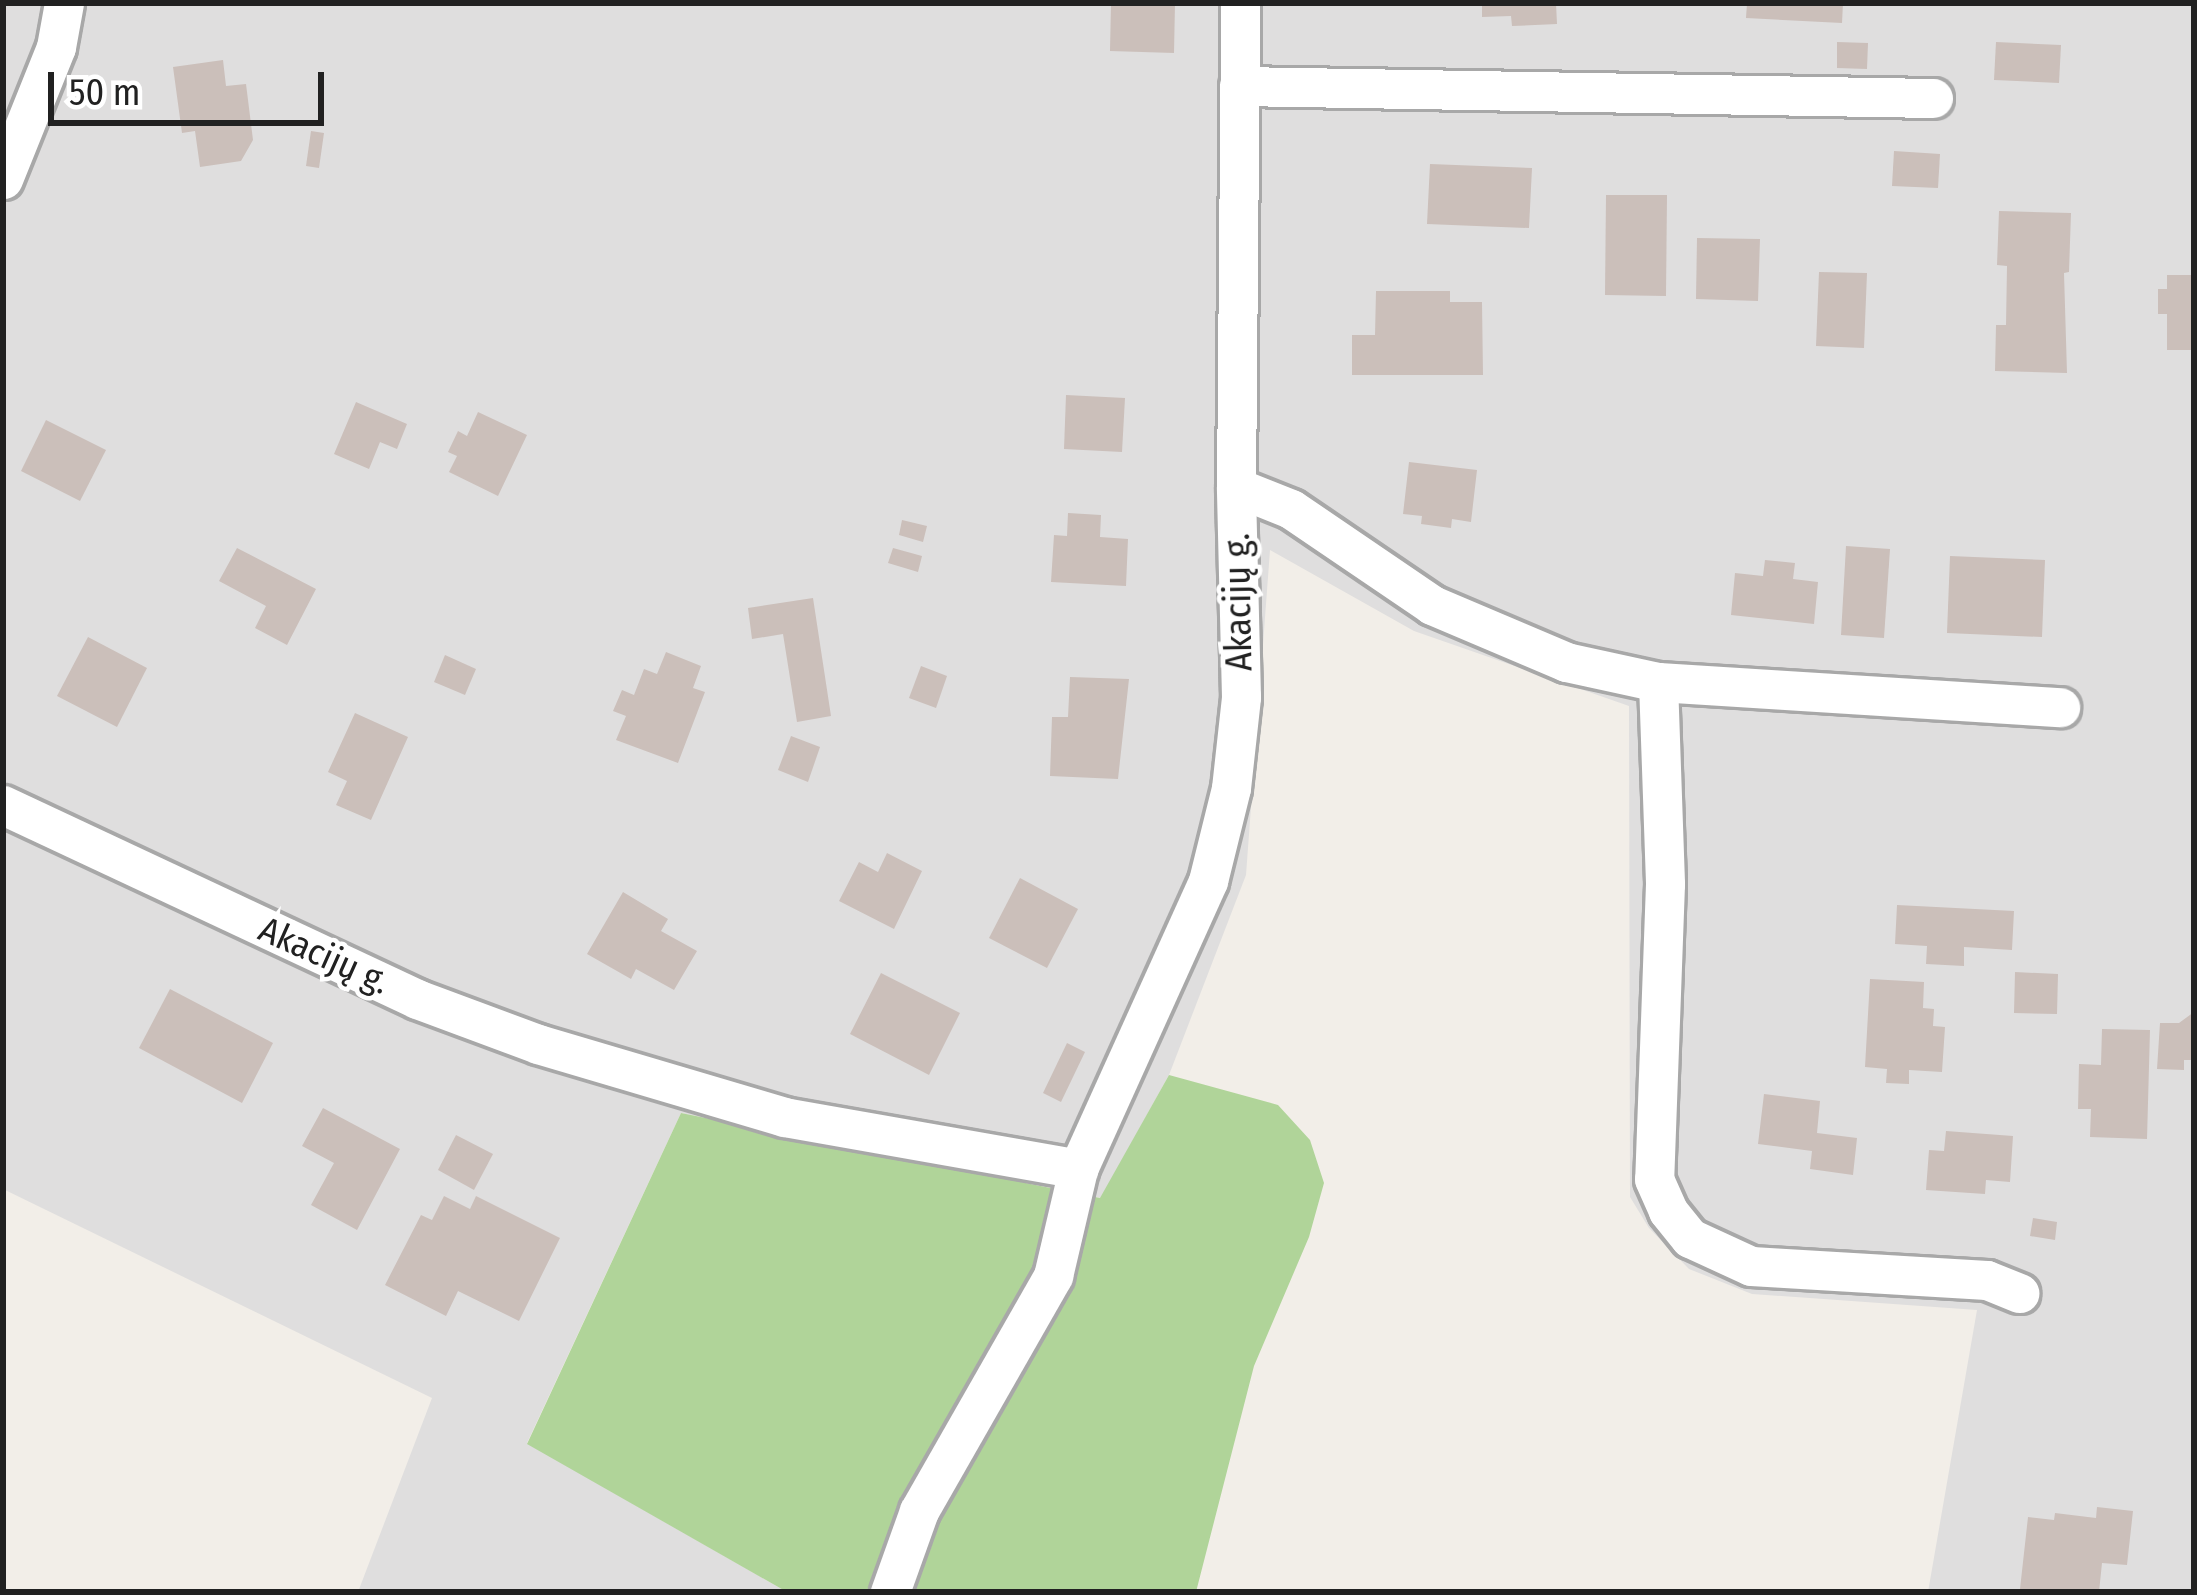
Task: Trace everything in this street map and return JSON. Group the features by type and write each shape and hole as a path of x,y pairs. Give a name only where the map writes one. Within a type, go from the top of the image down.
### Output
{"street":[{"path":"3,179 56,47 64,3"},
{"name":"Akacijų g.","path":"890,1592 919,1511 1053,1276 1078,1169 1208,881 1231,788 1241,697 1236,488 1240,3"},
{"path":"1239,86 1933,98"},
{"path":"1236,488 1291,508 1432,605 1566,662 1658,682 2060,707"},
{"path":"1658,682 1665,884 1654,1179 1667,1211 1690,1238 1751,1266 1988,1280 2020,1293"},
{"name":"Akacijų g.","path":"3,805 417,999 538,1044 784,1117 1078,1169"}],"shaded area":[{"path":"3,3 2194,3 2194,1592 1928,1592 1977,1310 1752,1294 1689,1269 1649,1228 1630,1197 1629,706 1414,631 1270,550 1246,875 1169,1075 1101,1198 681,1113 527,1443 787,1592 358,1592 432,1398 3,1189"}],"green space":[{"path":"1169,1075 1278,1105 1310,1140 1324,1183 1309,1237 1254,1366 1196,1592 787,1592 527,1444 681,1113 1100,1198"}],"building":[{"path":"1111,3 1175,3 1174,53 1110,51"},
{"path":"1482,3 1556,3 1557,24 1512,26 1511,16 1482,17"},
{"path":"1747,3 1843,3 1842,23 1746,18"},
{"path":"1837,42 1868,43 1867,69 1837,68"},
{"path":"1996,42 2061,45 2059,83 1994,80"},
{"path":"223,60 226,86 246,84 253,140 241,161 200,167 195,131 182,133 173,67"},
{"path":"311,131 324,133 319,168 306,166"},
{"path":"1894,151 1940,154 1938,188 1892,186"},
{"path":"1430,164 1532,168 1529,228 1427,224"},
{"path":"1606,195 1667,195 1666,296 1605,295"},
{"path":"1999,211 2071,213 2069,272 2064,273 2067,373 1995,371 1996,325 2006,325 2007,266 1997,265"},
{"path":"1697,238 1760,239 1758,301 1696,299"},
{"path":"1819,272 1867,273 1864,348 1816,346"},
{"path":"2167,275 2194,275 2194,350 2167,350 2167,314 2158,314 2158,289 2167,289"},
{"path":"1376,291 1450,291 1450,302 1482,302 1483,375 1352,375 1352,335 1375,335"},
{"path":"1066,395 1125,398 1122,452 1064,449"},
{"path":"356,402 407,424 397,449 380,442 369,469 334,454"},
{"path":"478,412 527,435 498,496 449,472 457,456 448,452 458,431 467,436"},
{"path":"46,420 106,450 80,501 21,471"},
{"path":"1409,462 1477,470 1471,522 1452,519 1451,528 1421,524 1422,516 1403,514"},
{"path":"1068,513 1101,515 1100,537 1128,539 1126,586 1051,582 1054,535 1067,536"},
{"path":"902,520 927,526 923,542 899,535"},
{"path":"1846,546 1890,549 1884,638 1841,635"},
{"path":"237,548 316,589 287,645 255,628 266,606 219,581"},
{"path":"893,548 922,556 918,572 888,563"},
{"path":"1950,556 2045,560 2042,637 1947,633"},
{"path":"1765,560 1795,563 1793,579 1818,582 1814,624 1731,615 1735,573 1763,576"},
{"path":"813,598 831,716 797,722 783,634 752,639 748,608"},
{"path":"88,637 147,668 117,727 57,696"},
{"path":"666,652 701,666 693,688 705,692 678,763 616,740 626,716 613,711 622,690 634,695 644,669 657,674"},
{"path":"445,655 476,669 465,695 434,682"},
{"path":"921,666 947,676 936,708 909,698"},
{"path":"1070,677 1129,679 1118,779 1050,776 1052,717 1068,717"},
{"path":"355,713 408,737 371,820 336,805 347,781 328,772"},
{"path":"791,736 820,747 808,782 778,770"},
{"path":"887,853 922,871 894,929 839,901 859,862 878,872"},
{"path":"1020,878 1078,909 1047,968 989,938"},
{"path":"623,892 668,919 661,931 697,951 674,990 636,969 631,979 587,954"},
{"path":"1897,905 2014,911 2012,950 1964,947 1964,966 1926,964 1927,946 1895,944"},
{"path":"2015,972 2058,974 2057,1014 2014,1013"},
{"path":"881,973 960,1013 929,1075 850,1034"},
{"path":"1870,979 1924,982 1923,1008 1934,1009 1933,1026 1945,1027 1942,1072 1909,1070 1909,1084 1886,1083 1887,1069 1865,1067"},
{"path":"170,989 273,1043 242,1103 139,1048"},
{"path":"2194,1012 2194,1060 2184,1060 2184,1070 2157,1069 2160,1023 2179,1023"},
{"path":"2102,1029 2150,1030 2147,1139 2090,1137 2091,1109 2078,1109 2079,1064 2101,1065"},
{"path":"1067,1043 1085,1052 1061,1102 1043,1093"},
{"path":"1764,1094 1820,1101 1817,1133 1857,1138 1853,1175 1810,1169 1812,1151 1758,1144"},
{"path":"323,1108 400,1149 357,1230 311,1205 334,1163 302,1146"},
{"path":"1946,1131 2013,1136 2010,1182 1986,1180 1985,1194 1926,1190 1929,1150 1944,1151"},
{"path":"456,1135 493,1154 474,1190 438,1170"},
{"path":"444,1196 470,1209 476,1196 560,1238 519,1321 458,1291 446,1316 385,1285 421,1215 432,1220"},
{"path":"2033,1218 2057,1222 2055,1240 2030,1236"},
{"path":"2097,1507 2133,1511 2127,1565 2102,1563 2099,1592 2020,1589 2028,1517 2054,1520 2055,1513 2096,1518"}]}
